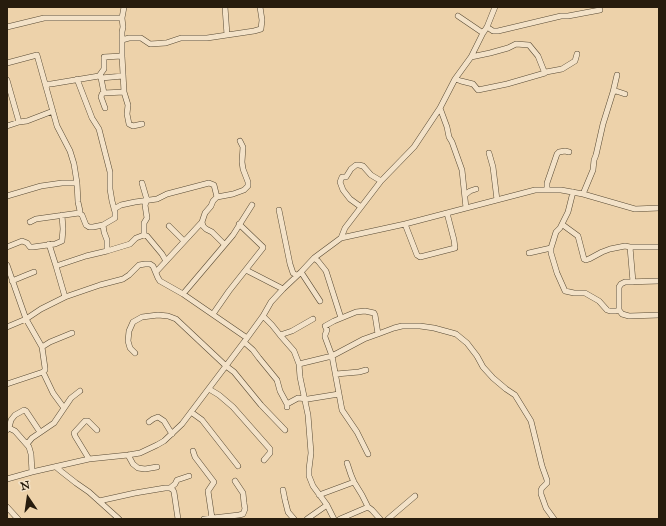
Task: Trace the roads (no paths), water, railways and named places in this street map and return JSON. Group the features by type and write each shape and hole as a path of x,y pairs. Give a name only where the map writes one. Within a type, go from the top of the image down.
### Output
{"street":[{"path":"124,7 122,18 124,27 122,32 122,56 124,92 128,105 127,114 129,124 133,126 142,124"},
{"path":"226,7 227,35"},
{"path":"122,40 129,38 142,38 150,44 166,43 181,38 207,38 261,29 262,20 260,7"},
{"path":"341,238 345,228 382,181 414,147 440,108 455,79 471,57 487,27 495,7"},
{"path":"487,27 493,31 498,31 561,16 600,10"},
{"path":"458,16 483,33"},
{"path":"7,27 44,18 122,18"},
{"path":"471,57 508,48 516,44 529,45 538,56 544,71 546,72"},
{"path":"455,79 461,82 473,84 478,90 507,84 546,72 562,69 575,61 577,54"},
{"path":"7,63 37,55 58,126 70,151 74,164 79,213 82,215 86,225 93,227 104,225 115,218 110,189 110,172 99,129 92,118 77,79"},
{"path":"105,108 101,97 104,93 100,77 104,69 104,57 122,56"},
{"path":"582,194 593,170 603,124 617,75"},
{"path":"46,87 48,84 77,79 124,76"},
{"path":"7,80 8,91 20,122"},
{"path":"613,92 616,91 625,94"},
{"path":"104,93 124,92"},
{"path":"440,108 449,137 462,170 466,208"},
{"path":"7,126 27,121 53,111"},
{"path":"156,272 202,222 205,213 217,197 233,194 244,190 248,186 243,169 243,147 240,141"},
{"path":"547,190 547,183 557,154 559,152 569,152"},
{"path":"489,153 493,167 497,200"},
{"path":"361,208 342,190 340,182 342,177 346,177 351,168 359,165 363,166 371,175 382,181"},
{"path":"7,196 41,186 62,183 77,183"},
{"path":"142,183 147,200 145,205 147,218 144,223 144,235"},
{"path":"114,209 121,205 157,199 167,194 209,183 214,185 217,197"},
{"path":"465,196 470,191 476,189"},
{"path":"7,479 90,459 140,453 157,446 182,424 246,340 271,302 282,289 314,258 341,238 404,224 535,190 561,190 573,192 635,209 659,208"},
{"path":"573,192 568,212 560,228 556,232 551,248 557,273 565,291 585,293 599,301 607,310 619,310"},
{"path":"183,294 233,235 252,204"},
{"path":"279,210 293,273 299,274 320,301"},
{"path":"30,222 36,219 79,213"},
{"path":"404,224 417,255 420,257 456,247 447,213"},
{"path":"7,247 22,241 33,247 62,241 62,215"},
{"path":"202,222 203,226 212,232 224,244"},
{"path":"213,314 263,247 239,224"},
{"path":"562,224 578,236 584,259 586,260 610,249 625,246 659,247"},
{"path":"104,225 104,232 107,240 107,251"},
{"path":"169,226 184,241"},
{"path":"56,266 130,244 136,238 144,235"},
{"path":"144,235 147,236 166,261"},
{"path":"49,244 64,297"},
{"path":"630,247 633,282"},
{"path":"529,253 551,248"},
{"path":"314,258 326,271 341,318"},
{"path":"7,327 26,319 64,297 123,279 139,264 150,264 153,266 160,281 213,314 246,340 277,380 287,406 298,398 308,399 339,394"},
{"path":"7,266 26,319 42,347 45,368 43,372 53,393 64,408"},
{"path":"246,270 282,289"},
{"path":"12,281 34,272"},
{"path":"659,281 625,282 619,286 619,310 622,314 629,316 659,315"},
{"path":"368,454 357,432 342,410 332,356 325,337 327,330 325,326 356,312 365,311 374,313 378,334"},
{"path":"135,353 130,348 128,341 128,331 133,322 142,317 158,315 176,319 239,377 260,405 285,430"},
{"path":"263,316 294,351 299,364 310,434 311,453 309,476 313,486 327,505 334,519"},
{"path":"280,335 292,331 313,319"},
{"path":"299,364 332,356 364,339 402,326 434,328 456,334 467,343 483,368 515,395 531,421 547,480 547,483 541,490 541,494 546,508 554,519"},
{"path":"42,347 72,333"},
{"path":"336,374 366,370"},
{"path":"7,384 43,372"},
{"path":"209,389 233,407 270,449 270,453 264,460"},
{"path":"27,444 32,438 54,422 72,398 80,391"},
{"path":"32,472 30,447 15,431 8,429 11,420 24,410 40,432"},
{"path":"191,412 202,420 238,466"},
{"path":"150,422 158,417 164,421 172,434"},
{"path":"90,459 74,433 85,421 88,421 97,430"},
{"path":"193,451 195,457 214,482 208,491 212,518"},
{"path":"128,455 133,464 138,468 145,469 157,467"},
{"path":"347,463 350,475 368,507 380,519"},
{"path":"56,467 76,484 89,492 115,518"},
{"path":"99,501 135,493 170,488 177,480 189,476"},
{"path":"204,519 243,514 244,503 242,493 234,481"},
{"path":"319,495 354,482"},
{"path":"170,488 174,492 178,519"},
{"path":"283,490 284,500 288,512 294,519"},
{"path":"388,519 415,496"},
{"path":"307,519 327,505"},
{"path":"7,507 18,519"},
{"path":"340,519 368,507"}]}
